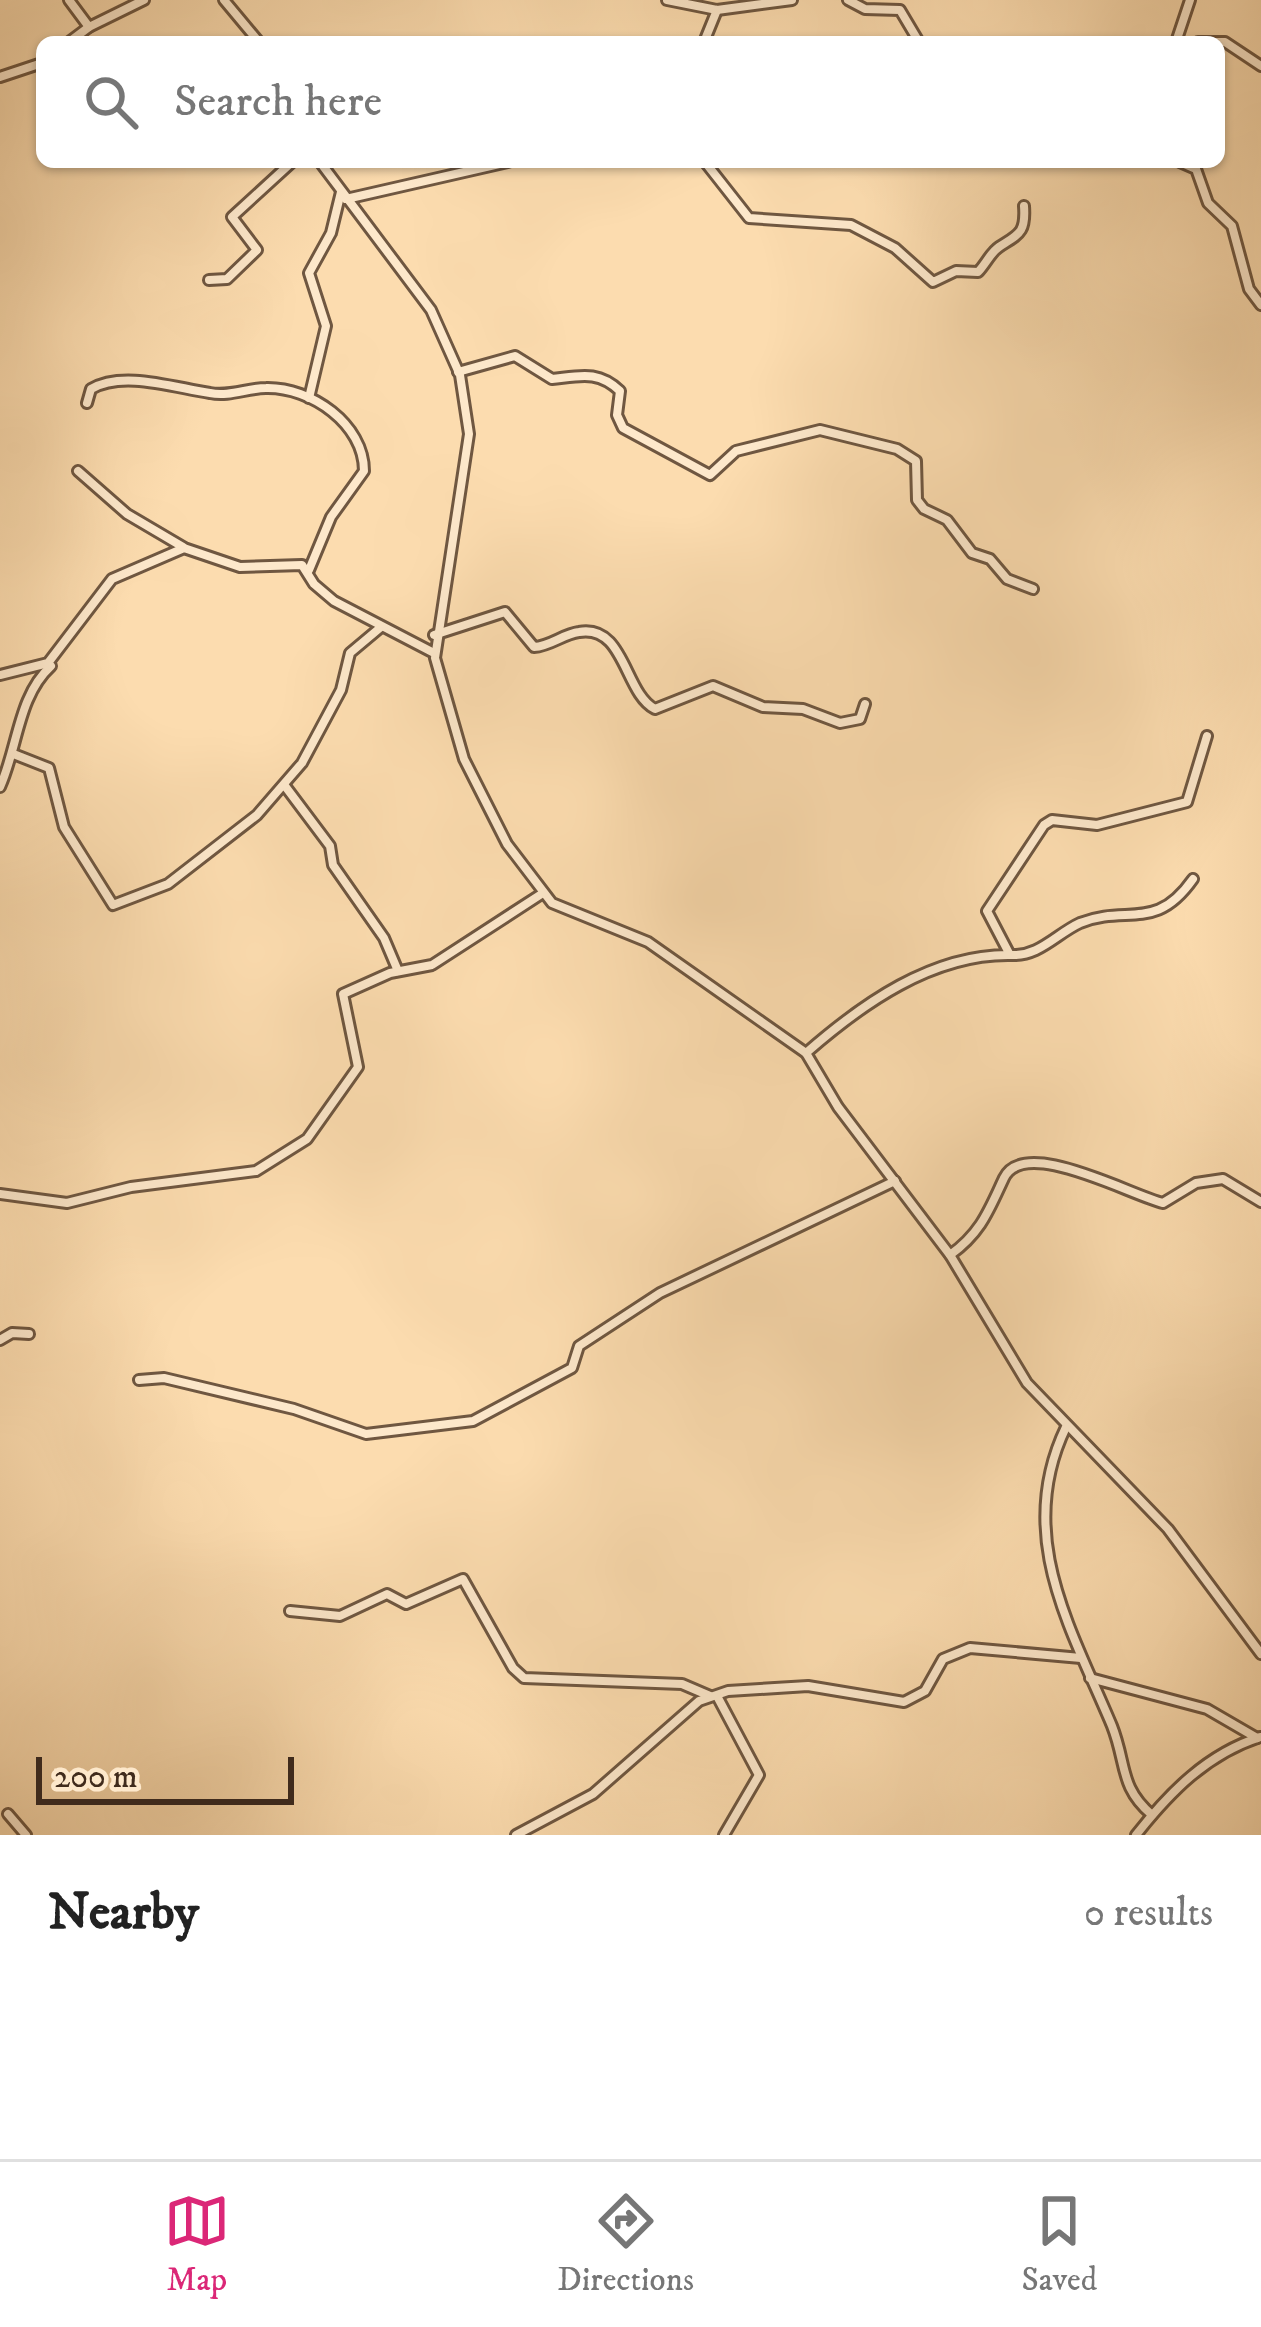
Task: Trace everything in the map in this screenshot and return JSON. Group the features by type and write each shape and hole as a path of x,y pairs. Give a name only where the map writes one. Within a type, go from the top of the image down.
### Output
{"street":[{"path":"69,0 89,27"},
{"path":"78,36 144,0"},
{"path":"224,0 254,36"},
{"path":"667,0 717,10 792,0"},
{"path":"848,0 865,9 900,10 915,36"},
{"path":"1178,36 1190,0"},
{"path":"706,36 717,10"},
{"path":"1225,42 1261,66"},
{"path":"0,77 36,65"},
{"path":"208,280 227,279 257,250 232,217 285,168"},
{"path":"324,168 431,310 458,372 469,434 434,653 464,760 508,844 543,892 574,915 648,942 806,1053 950,1255 1027,1383 1168,1529 1261,1654"},
{"path":"344,195 478,168"},
{"path":"709,168 749,218 851,226 902,253 933,282 956,271 978,272 998,248 1014,242 1022,233 1024,206"},
{"path":"1192,168 1208,203 1232,226 1249,289 1261,305"},
{"path":"309,398 326,326 309,273 331,233 344,195"},
{"path":"458,372 515,356 552,380 588,373 609,381 620,391 617,415 629,434 710,475 736,451 813,431 851,435 897,449 916,460 917,500 924,509 946,520 972,554 990,559 1007,579 1033,589"},
{"path":"87,404 91,389 106,381 160,383 219,394 272,388 309,398 352,429 364,459 364,471 331,517 310,572 314,584 334,601 434,653"},
{"path":"78,471 127,514 184,548 240,567 293,563 310,572"},
{"path":"0,787 16,755 29,692 112,579 184,548"},
{"path":"434,635 505,612 537,647 579,632 598,634 611,643 645,703 655,709 713,686 763,707 803,709 847,724 860,719 865,704"},
{"path":"16,755 52,772 64,827 83,851 97,887 118,906 168,884 257,815 284,786 337,699 350,653 381,626"},
{"path":"0,675 35,670 62,650"},
{"path":"1010,955 987,911 1045,826 1052,820 1096,825 1187,802 1207,736"},
{"path":"284,786 330,846 333,865 384,938 398,971"},
{"path":"806,1053 896,987 970,958 1031,952 1084,922 1130,918 1166,907 1193,879"},
{"path":"0,1195 67,1203 268,1167 308,1139 358,1067 343,994 398,971 432,964 543,892"},
{"path":"950,1255 982,1226 1007,1171 1018,1165 1048,1161 1163,1203 1196,1183 1223,1179 1261,1202"},
{"path":"139,1380 164,1378 294,1409 366,1433 473,1421 572,1369 579,1346 660,1293 895,1181"},
{"path":"0,1340 12,1333 29,1334"},
{"path":"1066,1427 1048,1481 1047,1563 1113,1730 1128,1792 1152,1816"},
{"path":"290,1611 340,1616 387,1594 406,1604 463,1580 513,1669 524,1678 682,1684 714,1696 759,1775 724,1835"},
{"path":"516,1835 606,1785 683,1714 714,1696 748,1686 808,1686 904,1702 925,1691 943,1659 970,1648 1081,1658"},
{"path":"1090,1678 1208,1709 1259,1737"},
{"path":"1136,1835 1205,1765 1259,1737"},
{"path":"8,1814 26,1835"}]}
